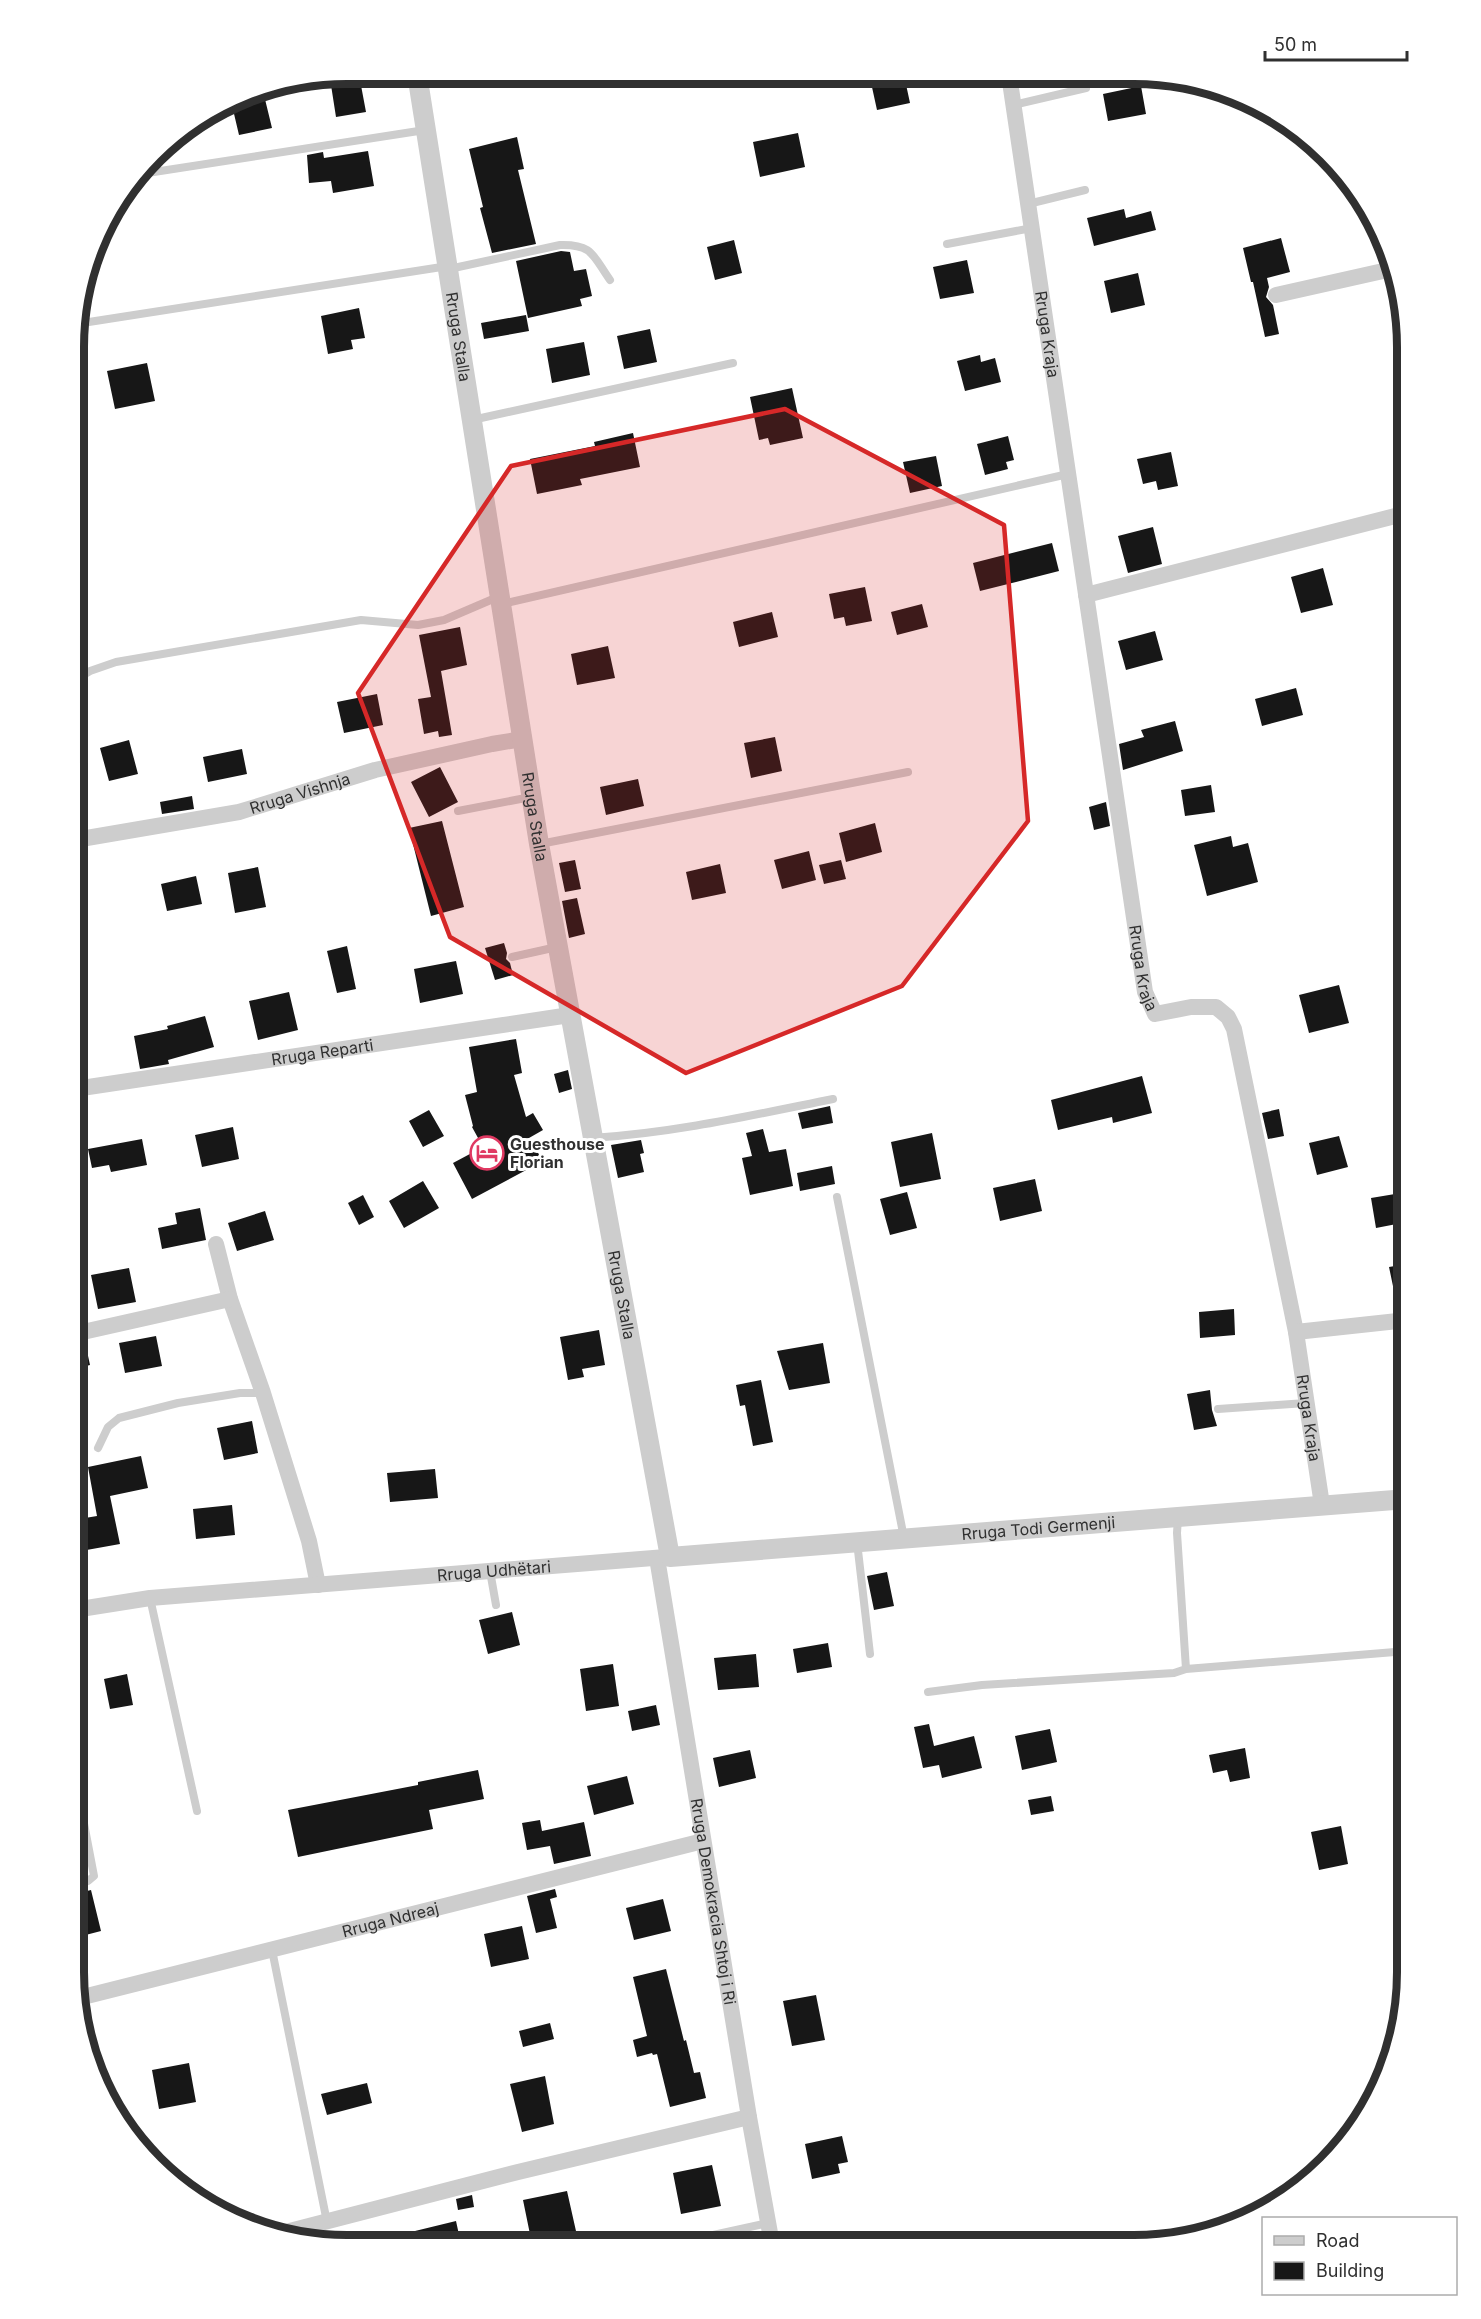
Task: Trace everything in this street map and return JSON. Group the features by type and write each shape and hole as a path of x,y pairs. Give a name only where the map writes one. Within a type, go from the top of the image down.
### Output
{"street":[{"name":"Rruga Stalla","path":"419,84 531,797 664,1557"},
{"name":"Rruga Kraja","path":"1010,84 1145,992 1155,1014 1191,1007 1216,1007 1228,1017 1234,1029 1296,1332 1322,1505"},
{"path":"1276,295 1386,271"},
{"path":"1086,595 1397,516"},
{"name":"Rruga Vishnja","path":"84,838 239,812 375,770 522,739"},
{"name":"Rruga Reparti","path":"84,1088 570,1015"},
{"path":"216,1244 230,1299 263,1393 309,1541 318,1585"},
{"path":"84,1332 230,1299"},
{"path":"1296,1332 1397,1321"},
{"name":"Rruga Todi Germenji","path":"664,1557 1397,1499"},
{"name":"Rruga Udhëtari","path":"84,1608 150,1598 664,1557"},
{"name":"Rruga Demokracia Shtoj i Ri","path":"664,1557 703,1841 770,2235"},
{"name":"Rruga Ndreaj","path":"85,1996 703,1841"},
{"path":"295,2230 518,2172 749,2117"}],"lane":[{"path":"1013,105 1086,88"},
{"path":"149,173 426,130"},
{"path":"1028,204 1085,190"},
{"path":"947,244 1032,228"},
{"path":"85,323 448,267 560,244 573,244 586,248 610,280"},
{"path":"472,420 733,363"},
{"path":"84,675 117,662 361,620 418,625 444,620 501,600 1068,474"},
{"path":"539,844 908,772"},
{"path":"458,811 531,797"},
{"path":"512,957 557,947"},
{"path":"592,1138 630,1136 703,1125 833,1099"},
{"path":"837,1197 904,1538"},
{"path":"98,1448 108,1427 119,1418 178,1403 240,1393 263,1393"},
{"path":"1218,1409 1306,1403"},
{"path":"1178,1517 1177,1533 1186,1669"},
{"path":"857,1542 870,1654"},
{"path":"490,1571 496,1605"},
{"path":"150,1598 197,1811"},
{"path":"928,1692 982,1685 1174,1673 1186,1669 1397,1651"},
{"path":"84,1824 94,1876 84,1882"},
{"path":"273,1950 327,2222"},
{"path":"713,2235 768,2223"}],"highlighted area":[{"path":"785,409 1004,525 1028,821 902,986 686,1073 450,937 358,693 511,466"}],"building":[{"path":"361,84 366,112 336,117 331,85"},
{"path":"871,84 906,84 910,103 877,110"},
{"path":"1141,86 1146,114 1108,121 1103,94"},
{"path":"265,97 272,128 239,135 233,110"},
{"path":"798,133 805,167 760,177 753,142"},
{"path":"517,137 524,169 518,170 536,244 492,253 480,208 483,207 469,149"},
{"path":"368,151 374,186 333,193 331,181 309,183 307,155 323,152 324,158"},
{"path":"1124,209 1126,218 1151,211 1156,230 1094,246 1087,218"},
{"path":"1281,238 1290,272 1267,278 1269,287 1266,297 1273,305 1279,334 1265,337 1243,248"},
{"path":"734,240 742,273 715,280 707,247"},
{"path":"561,251 570,252 574,271 586,269 592,296 580,299 582,306 528,318 516,261"},
{"path":"967,260 974,293 940,299 933,267"},
{"path":"1138,273 1145,305 1111,313 1104,281"},
{"path":"359,308 365,338 351,340 353,349 328,354 321,316"},
{"path":"526,315 529,331 484,339 481,323"},
{"path":"650,329 657,362 624,369 617,336"},
{"path":"584,342 590,375 552,383 546,349"},
{"path":"980,355 981,362 995,358 1001,382 965,391 957,361"},
{"path":"147,363 155,401 115,409 107,371"},
{"path":"792,388 803,438 770,445 768,438 759,440 750,397"},
{"path":"633,433 640,467 580,479 582,485 537,494 530,459 595,446 594,442"},
{"path":"1008,436 1014,460 1006,462 1008,469 985,475 977,444"},
{"path":"1171,452 1178,486 1158,490 1156,481 1143,484 1137,459"},
{"path":"936,456 942,486 910,493 903,462"},
{"path":"1153,527 1162,564 1128,573 1118,536"},
{"path":"1052,543 1059,571 980,591 973,563"},
{"path":"1323,568 1333,605 1301,613 1291,577"},
{"path":"865,587 872,621 846,626 844,617 834,619 829,594"},
{"path":"922,604 928,627 897,635 891,612"},
{"path":"772,612 778,637 739,647 733,622"},
{"path":"460,627 467,665 441,671 452,735 439,737 438,731 424,734 418,699 431,697 419,635"},
{"path":"1155,631 1163,660 1126,670 1118,641"},
{"path":"608,646 615,678 577,685 571,654"},
{"path":"1296,688 1303,715 1262,726 1255,699"},
{"path":"377,694 383,725 344,733 337,702"},
{"path":"1175,721 1183,751 1123,770 1119,744 1144,737 1141,730"},
{"path":"775,737 782,771 751,778 744,743"},
{"path":"129,740 138,774 109,781 100,748"},
{"path":"242,749 247,774 208,782 203,757"},
{"path":"440,767 458,802 429,817 411,782"},
{"path":"638,779 644,806 606,815 600,787"},
{"path":"1211,785 1215,812 1185,816 1181,790"},
{"path":"192,796 194,809 162,814 160,802"},
{"path":"1106,802 1110,826 1094,830 1089,807"},
{"path":"442,821 464,907 431,916 409,828"},
{"path":"875,823 882,852 846,862 839,833"},
{"path":"1231,836 1233,847 1248,843 1258,882 1207,896 1194,845"},
{"path":"809,851 816,880 782,889 774,860"},
{"path":"575,860 581,889 565,892 559,863"},
{"path":"841,860 846,879 824,884 819,865"},
{"path":"720,864 726,893 692,900 686,872"},
{"path":"258,867 266,907 235,913 228,873"},
{"path":"196,876 202,904 167,911 161,884"},
{"path":"577,898 585,934 569,938 562,901"},
{"path":"504,943 506,959 510,963 513,975 495,980 485,948"},
{"path":"347,946 356,989 337,993 327,951"},
{"path":"456,961 463,994 420,1003 414,969"},
{"path":"1339,985 1349,1023 1309,1033 1299,995"},
{"path":"289,992 298,1030 258,1040 249,1001"},
{"path":"205,1016 214,1047 168,1060 169,1064 140,1069 134,1036 168,1029 167,1026"},
{"path":"516,1039 522,1073 514,1075 526,1117 533,1113 543,1130 529,1138 543,1161 472,1199 453,1163 483,1147 472,1127 465,1095 477,1092 469,1047"},
{"path":"568,1070 572,1089 559,1093 554,1074"},
{"path":"1142,1076 1152,1113 1113,1123 1112,1117 1058,1130 1051,1100"},
{"path":"830,1106 833,1123 802,1129 798,1113"},
{"path":"1279,1109 1284,1136 1268,1139 1262,1113"},
{"path":"429,1110 444,1136 423,1147 409,1121"},
{"path":"233,1127 239,1159 202,1167 195,1135"},
{"path":"763,1129 769,1152 786,1149 793,1186 750,1195 742,1158 752,1156 746,1133"},
{"path":"932,1133 941,1179 900,1187 891,1142"},
{"path":"1339,1136 1348,1167 1317,1175 1309,1143"},
{"path":"142,1139 147,1165 111,1172 109,1165 92,1168 88,1149"},
{"path":"641,1140 644,1153 640,1154 644,1172 618,1178 611,1145"},
{"path":"832,1166 835,1184 800,1191 797,1173"},
{"path":"1035,1179 1042,1211 1000,1221 993,1188"},
{"path":"423,1181 439,1208 404,1228 389,1201"},
{"path":"907,1192 917,1228 890,1235 880,1199"},
{"path":"1397,1194 1397,1224 1376,1228 1371,1198"},
{"path":"363,1195 374,1217 359,1225 348,1203"},
{"path":"200,1208 206,1240 162,1249 158,1228 177,1224 175,1213"},
{"path":"265,1211 274,1240 237,1251 228,1223"},
{"path":"1397,1266 1397,1305 1389,1267"},
{"path":"129,1268 136,1302 98,1309 91,1275"},
{"path":"1234,1309 1235,1335 1200,1338 1199,1312"},
{"path":"599,1330 605,1365 582,1369 584,1377 568,1380 560,1337"},
{"path":"156,1336 162,1366 125,1373 119,1343"},
{"path":"84,1342 90,1365 84,1366"},
{"path":"823,1343 830,1383 789,1390 777,1351"},
{"path":"761,1380 773,1442 753,1446 745,1405 740,1406 736,1385"},
{"path":"1210,1390 1212,1410 1217,1426 1194,1430 1187,1394"},
{"path":"252,1421 258,1453 224,1460 217,1428"},
{"path":"141,1456 148,1488 110,1496 120,1544 84,1550 85,1518 97,1516 88,1467"},
{"path":"435,1469 438,1498 390,1502 387,1473"},
{"path":"232,1505 235,1535 196,1539 193,1509"},
{"path":"887,1572 894,1606 874,1610 867,1576"},
{"path":"512,1612 520,1645 488,1654 479,1620"},
{"path":"828,1643 832,1667 797,1673 793,1649"},
{"path":"756,1654 759,1687 718,1690 714,1658"},
{"path":"613,1664 619,1706 586,1711 580,1669"},
{"path":"127,1674 133,1705 110,1709 104,1679"},
{"path":"656,1705 660,1725 632,1731 628,1711"},
{"path":"929,1724 934,1746 974,1736 982,1768 942,1778 939,1765 923,1768 914,1727"},
{"path":"1050,1729 1057,1762 1022,1770 1015,1736"},
{"path":"1245,1748 1250,1778 1230,1782 1227,1770 1213,1773 1209,1755"},
{"path":"750,1750 756,1778 719,1787 713,1758"},
{"path":"478,1770 484,1799 429,1810 433,1829 298,1857 288,1810 418,1785 418,1782"},
{"path":"627,1776 634,1804 594,1815 587,1786"},
{"path":"1051,1796 1054,1811 1031,1815 1028,1800"},
{"path":"540,1820 542,1831 584,1822 591,1856 554,1864 550,1846 527,1850 522,1823"},
{"path":"1341,1826 1348,1864 1319,1870 1311,1832"},
{"path":"555,1889 557,1897 550,1899 557,1928 536,1933 527,1896"},
{"path":"91,1890 101,1931 84,1935 84,1892"},
{"path":"663,1899 671,1931 634,1940 626,1908"},
{"path":"522,1926 529,1959 491,1967 484,1934"},
{"path":"666,1969 684,2041 686,2040 694,2073 700,2072 706,2098 670,2107 657,2054 637,2057 633,2040 647,2036 633,1977"},
{"path":"816,1995 825,2040 792,2046 783,2001"},
{"path":"550,2023 554,2039 523,2047 519,2031"},
{"path":"189,2063 196,2102 159,2109 152,2070"},
{"path":"545,2076 554,2124 522,2132 510,2084"},
{"path":"367,2083 372,2103 327,2115 321,2094"},
{"path":"842,2136 848,2162 838,2164 840,2173 812,2179 805,2144"},
{"path":"712,2165 721,2206 681,2214 673,2173"},
{"path":"567,2191 577,2235 530,2235 523,2200"},
{"path":"472,2195 474,2207 458,2210 456,2199"},
{"path":"456,2221 459,2235 416,2235 415,2231"}],"place":[{"name":"Guesthouse Florian","path":"487,1153"}]}
